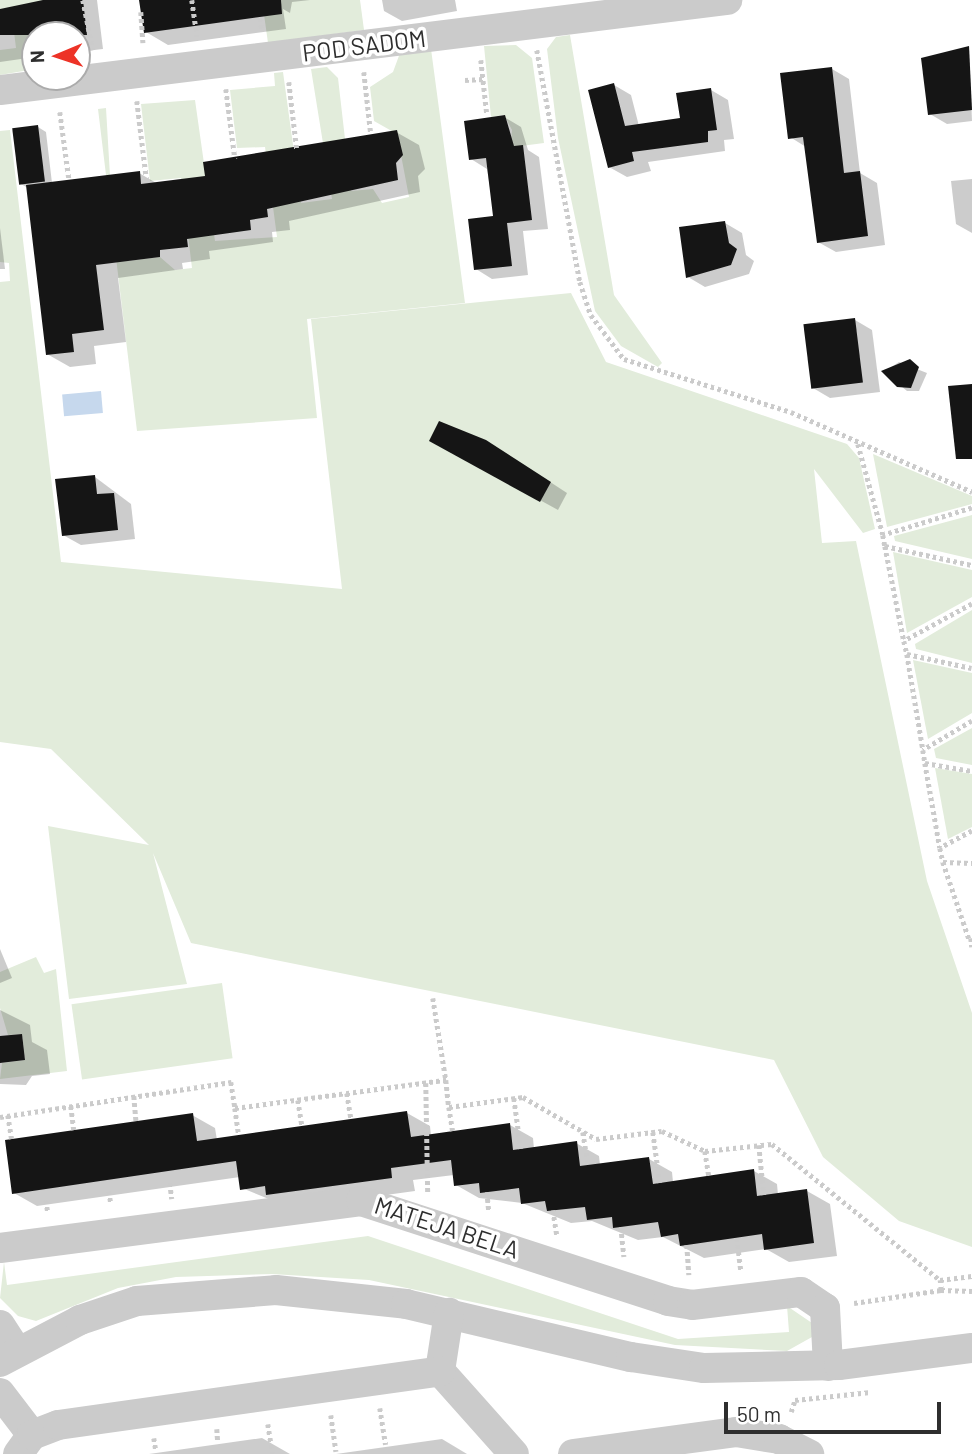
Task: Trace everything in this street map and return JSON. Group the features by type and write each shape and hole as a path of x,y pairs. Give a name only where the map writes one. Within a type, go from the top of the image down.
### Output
{"street":[{"name":"POD SADOM","path":"0,90 477,31 543,15 727,0"},
{"name":"MATEJA BELA","path":"0,1248 361,1201 429,1219 668,1301 692,1305 801,1292 825,1308"},
{"path":"0,1325 8,1356 80,1320 174,1294 342,1293 449,1313 670,1364 828,1366 972,1348"},
{"path":"825,1308 828,1366"},
{"path":"440,1371 449,1313"},
{"path":"0,1393 25,1444 58,1424 440,1371"},
{"path":"440,1371 514,1454"},
{"path":"573,1454 736,1432 779,1439 809,1454"}],"path":[{"path":"83,0 97,78"},
{"path":"192,0 198,53"},
{"path":"141,12 143,47"},
{"path":"543,15 580,282 609,342 640,366 791,411 972,492"},
{"path":"477,31 487,114"},
{"path":"288,72 297,150"},
{"path":"364,75 371,134"},
{"path":"466,80 483,79"},
{"path":"226,90 235,158"},
{"path":"137,104 147,183"},
{"path":"61,119 69,179"},
{"path":"858,443 886,546 943,862 972,947"},
{"path":"883,535 972,508"},
{"path":"886,546 972,565"},
{"path":"904,641 972,604"},
{"path":"907,653 972,668"},
{"path":"923,750 972,721"},
{"path":"925,763 972,771"},
{"path":"940,848 972,831"},
{"path":"943,862 972,863"},
{"path":"433,998 453,1131"},
{"path":"235,1108 446,1080"},
{"path":"0,1117 231,1082 239,1135"},
{"path":"426,1083 429,1219"},
{"path":"347,1093 351,1119"},
{"path":"134,1097 136,1121"},
{"path":"449,1107 523,1097 596,1139 653,1132 705,1151 772,1144 940,1280 941,1290"},
{"path":"514,1098 521,1149"},
{"path":"298,1100 302,1126"},
{"path":"71,1106 74,1130"},
{"path":"8,1115 12,1139"},
{"path":"583,1132 588,1165"},
{"path":"653,1132 660,1182"},
{"path":"759,1145 764,1195"},
{"path":"705,1151 709,1176"},
{"path":"940,1280 972,1276"},
{"path":"825,1308 941,1290 972,1291"},
{"path":"384,1432 386,1445"},
{"path":"334,1438 336,1452"},
{"path":"271,1443 272,1454"},
{"path":"155,1444 156,1451"}],"green space":[{"path":"0,0 43,0 41,21 21,21 21,71 0,75 0,50 16,48 11,8 0,9"},
{"path":"262,0 360,0 364,30 268,43"},
{"path":"570,35 614,295 662,363 658,367 621,346 595,311 558,138 547,49 556,37"},
{"path":"516,45 532,58 544,143 521,146 510,155 512,130 504,115 491,117 484,46"},
{"path":"431,49 465,303 307,319 317,418 137,431 98,109 106,108 110,176 128,261 160,257 175,270 192,268 181,178 150,181 141,104 195,100 215,241 277,237 265,147 237,148 230,90 275,86 274,73 283,72 301,203 332,199 311,69 327,67 338,78 351,191 373,189 382,203 409,197 397,134 374,121 370,87 393,72 400,53"},
{"path":"10,130 61,562 342,589 311,319 571,293 606,362 847,444 859,458 875,529 863,533 814,469 822,543 856,541 927,881 972,1013 972,1247 899,1221 823,1157 774,1060 191,943 153,853 187,984 69,999 48,826 149,845 51,749 0,742 0,282 10,281 9,263 0,262 0,131"},
{"path":"873,454 972,496 972,504 887,527"},
{"path":"972,515 972,559 895,541 894,536"},
{"path":"893,552 972,570 972,597 907,633"},
{"path":"972,610 972,663 916,649 915,644"},
{"path":"913,660 972,673 972,713 928,739"},
{"path":"972,728 972,765 936,758 934,749"},
{"path":"935,768 972,774 972,827 948,839"},
{"path":"36,957 44,973 56,969 67,1071 0,1079 2,1063 25,1060 22,1034 8,1035 0,1008 0,972"},
{"path":"222,983 233,1058 82,1079 71,1004"},
{"path":"368,1236 678,1339 789,1332 787,1306 812,1323 812,1337 787,1351 675,1345 369,1280 272,1274 176,1277 118,1288 36,1321 18,1316 0,1298 4,1262 7,1285"}],"water":[{"path":"101,391 103,413 64,416 62,394"}],"building":[{"path":"43,0 83,0 85,21 21,21 21,35 0,35 0,9"},
{"path":"139,0 281,0 282,14 144,33"},
{"path":"969,46 972,110 928,115 921,58"},
{"path":"832,67 844,173 860,171 868,236 817,243 803,137 788,139 780,73"},
{"path":"614,83 625,126 680,118 676,93 711,88 717,130 708,131 708,142 632,152 634,161 608,168 588,90"},
{"path":"505,115 514,146 523,145 532,220 507,223 512,266 474,270 468,219 493,216 486,158 469,160 464,121"},
{"path":"38,125 45,182 19,185 12,128"},
{"path":"397,130 403,155 396,163 398,180 267,209 268,217 250,220 251,230 187,239 188,247 160,250 160,257 96,265 104,330 72,334 74,352 46,355 26,185 140,171 141,184 205,176 203,162"},
{"path":"725,221 729,243 737,249 731,265 686,278 679,227"},
{"path":"855,318 863,383 811,389 803,324"},
{"path":"910,359 919,367 911,388 897,387 881,371"},
{"path":"972,384 972,459 956,459 948,386"},
{"path":"439,421 486,440 551,482 540,502 429,441"},
{"path":"95,475 97,494 114,493 118,530 62,536 55,479"},
{"path":"22,1034 25,1060 0,1063 0,1036"},
{"path":"407,1111 411,1137 510,1123 513,1150 577,1141 580,1166 649,1157 653,1184 754,1169 757,1196 807,1189 814,1243 764,1250 762,1234 680,1246 678,1234 661,1237 658,1222 613,1228 612,1217 587,1220 585,1207 547,1211 545,1201 521,1204 519,1188 480,1193 479,1183 454,1186 451,1160 391,1168 392,1178 266,1195 265,1186 240,1190 236,1161 12,1194 5,1140 193,1113 197,1141"}]}
